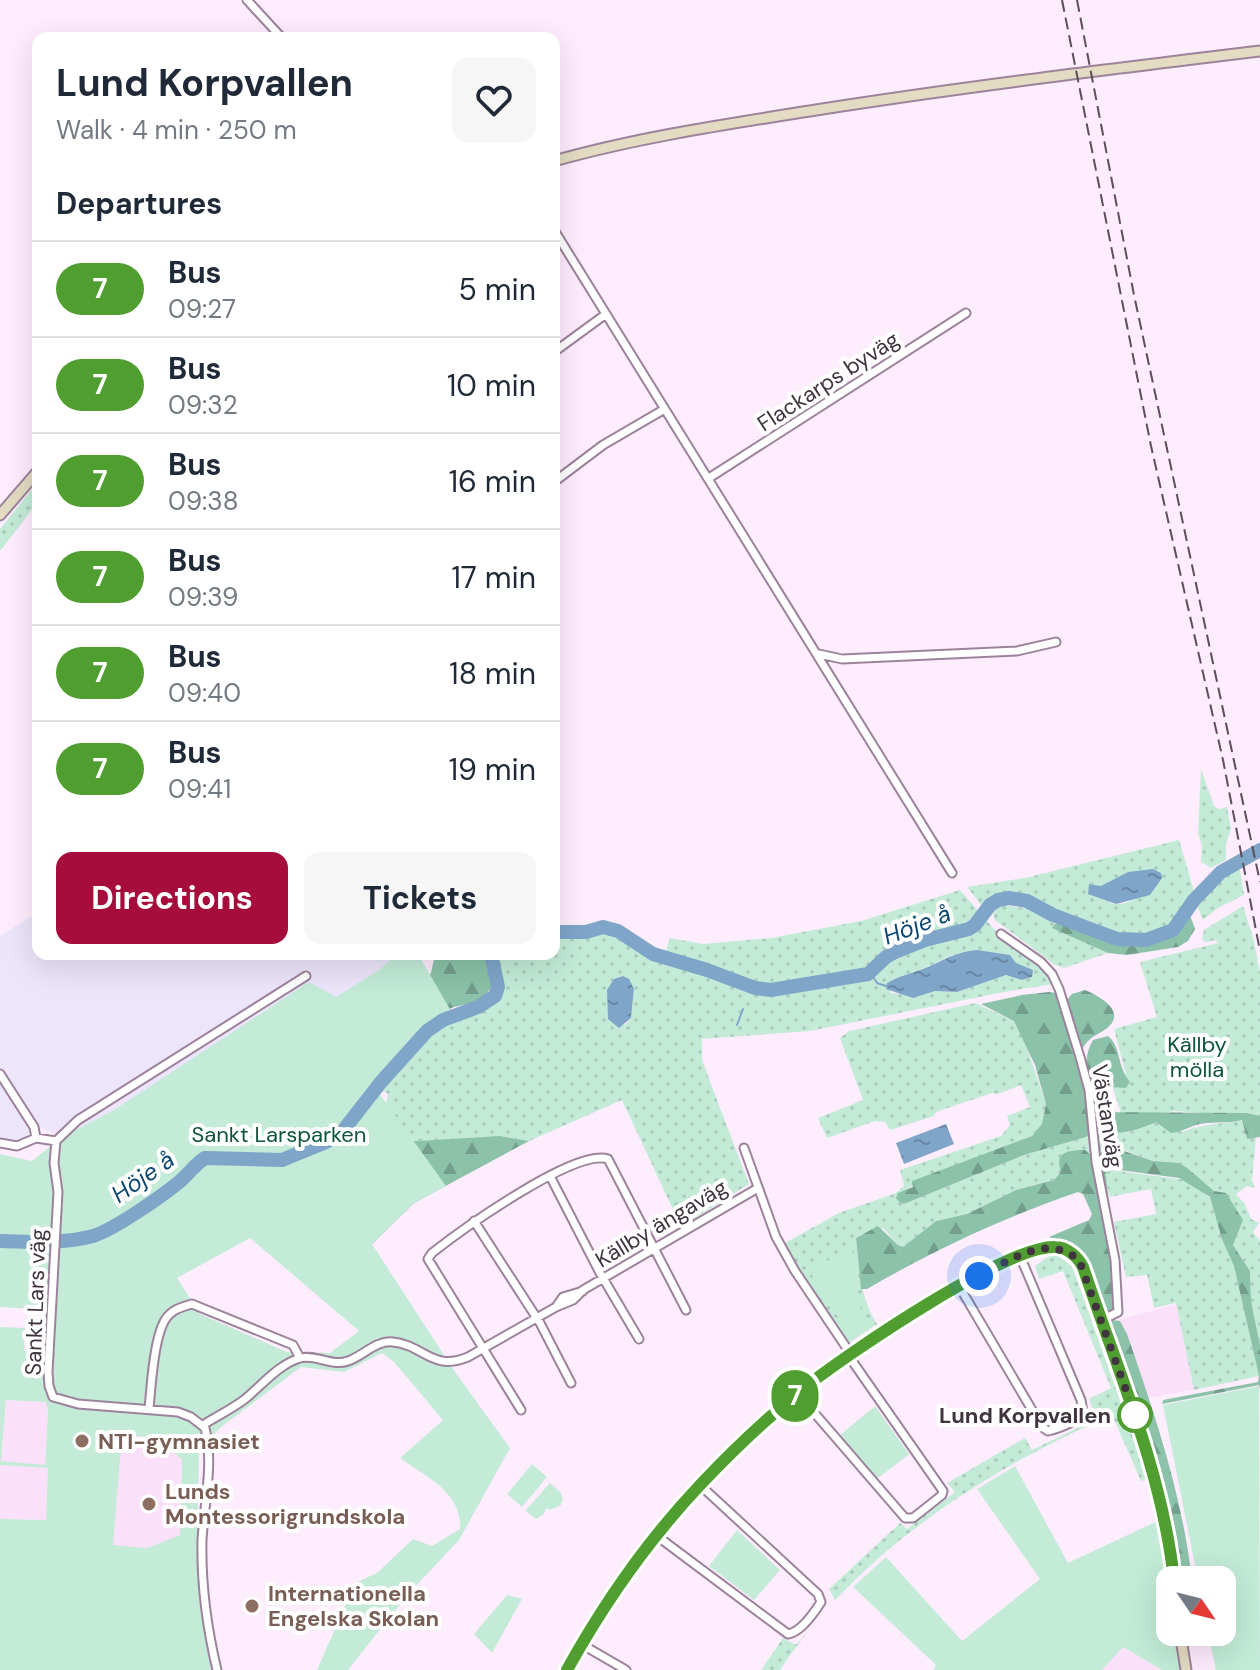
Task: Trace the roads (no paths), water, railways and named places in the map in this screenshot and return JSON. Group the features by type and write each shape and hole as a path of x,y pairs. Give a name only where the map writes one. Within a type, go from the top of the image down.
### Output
{"street":[{"path":"247,0 276,32"},
{"path":"560,160 760,119 975,85 1260,51"},
{"path":"560,240 952,873"},
{"name":"Flackarps byväg","path":"709,478 966,313"},
{"path":"560,348 606,314"},
{"path":"560,477 603,445 663,410"},
{"path":"0,515 32,478"},
{"path":"819,654 842,659 1017,651 1056,642"},
{"name":"Västanväg","path":"1001,934 1041,962 1055,980 1087,1083 1096,1162 1117,1273 1118,1312 1100,1321"},
{"path":"0,1143 17,1146 36,1138 56,1141 78,1120 306,976"},
{"path":"0,1074 34,1127 36,1138"},
{"name":"Sankt Lars väg","path":"56,1141 57,1215 48,1372 53,1397 78,1404 186,1415 203,1425"},
{"path":"744,1148 776,1237 795,1271 942,1488 942,1495 913,1518 905,1518 798,1394"},
{"path":"521,1410 428,1259 497,1205 550,1176 594,1158 608,1159 686,1310"},
{"path":"550,1176 603,1279 639,1339"},
{"name":"Källby ängaväg","path":"300,1358 341,1363 351,1361 377,1345 393,1342 432,1360 450,1363 483,1349 573,1300 583,1290 758,1188"},
{"path":"474,1221 537,1318 571,1383"},
{"path":"567,1670 617,1589 657,1536 700,1485 798,1394 849,1354 959,1286 1020,1256 1054,1247 1065,1250 1081,1264 1155,1474 1166,1517 1172,1566"},
{"path":"959,1286 1042,1427 1050,1430 1077,1419 1083,1412 1081,1400 1020,1256"},
{"path":"149,1409 151,1377 160,1330 165,1318 184,1306 192,1304 293,1345 300,1358 203,1425 208,1449 202,1562 217,1670"},
{"path":"657,1536 788,1634 796,1632 816,1609 821,1602 818,1594 700,1485"},
{"path":"581,1644 626,1670"},
{"path":"1182,1646 1186,1670"}],"water":[{"path":"1153,869 1161,873 1162,878 1150,895 1116,904 1088,894 1089,884 1101,886 1128,872"},
{"path":"977,950 1010,955 1016,963 1033,970 1032,977 1022,980 1006,975 957,992 935,991 913,998 886,989 887,983 894,979"},
{"path":"623,976 629,979 634,989 631,1018 619,1028 608,1019 607,990 614,979"},
{"path":"946,1124 954,1144 904,1164 896,1143"}],"waterway":[{"name":"Höje å","path":"560,932 586,932 603,927 618,931 653,954 755,988 771,990 868,974 895,952 925,940 969,929 990,905 1009,898 1027,901 1053,915 1117,939 1146,940 1173,930 1194,900 1221,872 1260,850"},
{"name":"Höje å","path":"0,1241 59,1241 93,1236 149,1205 205,1158 282,1160 326,1142 342,1132 427,1031 443,1020 478,1007 495,996 498,987 492,960"},
{"path":"870,972 877,983 886,986"},
{"path":"737,1025 743,1009"}],"railway":[{"path":"1062,0 1151,446 1223,760 1260,951"},
{"path":"1077,0 1134,295 1260,882"}],"place":[{"name":"Lund Korpvallen","path":"1135,1415"},
{"name":"NTI-gymnasiet","path":"82,1441"},
{"name":"Lunds Montessorigrundskola","path":"149,1504"},
{"name":"Internationella Engelska Skolan","path":"252,1606"}],"park label":[{"name":"Källby mölla","path":"1197,1056"},
{"name":"Sankt Larsparken","path":"279,1134"}]}
